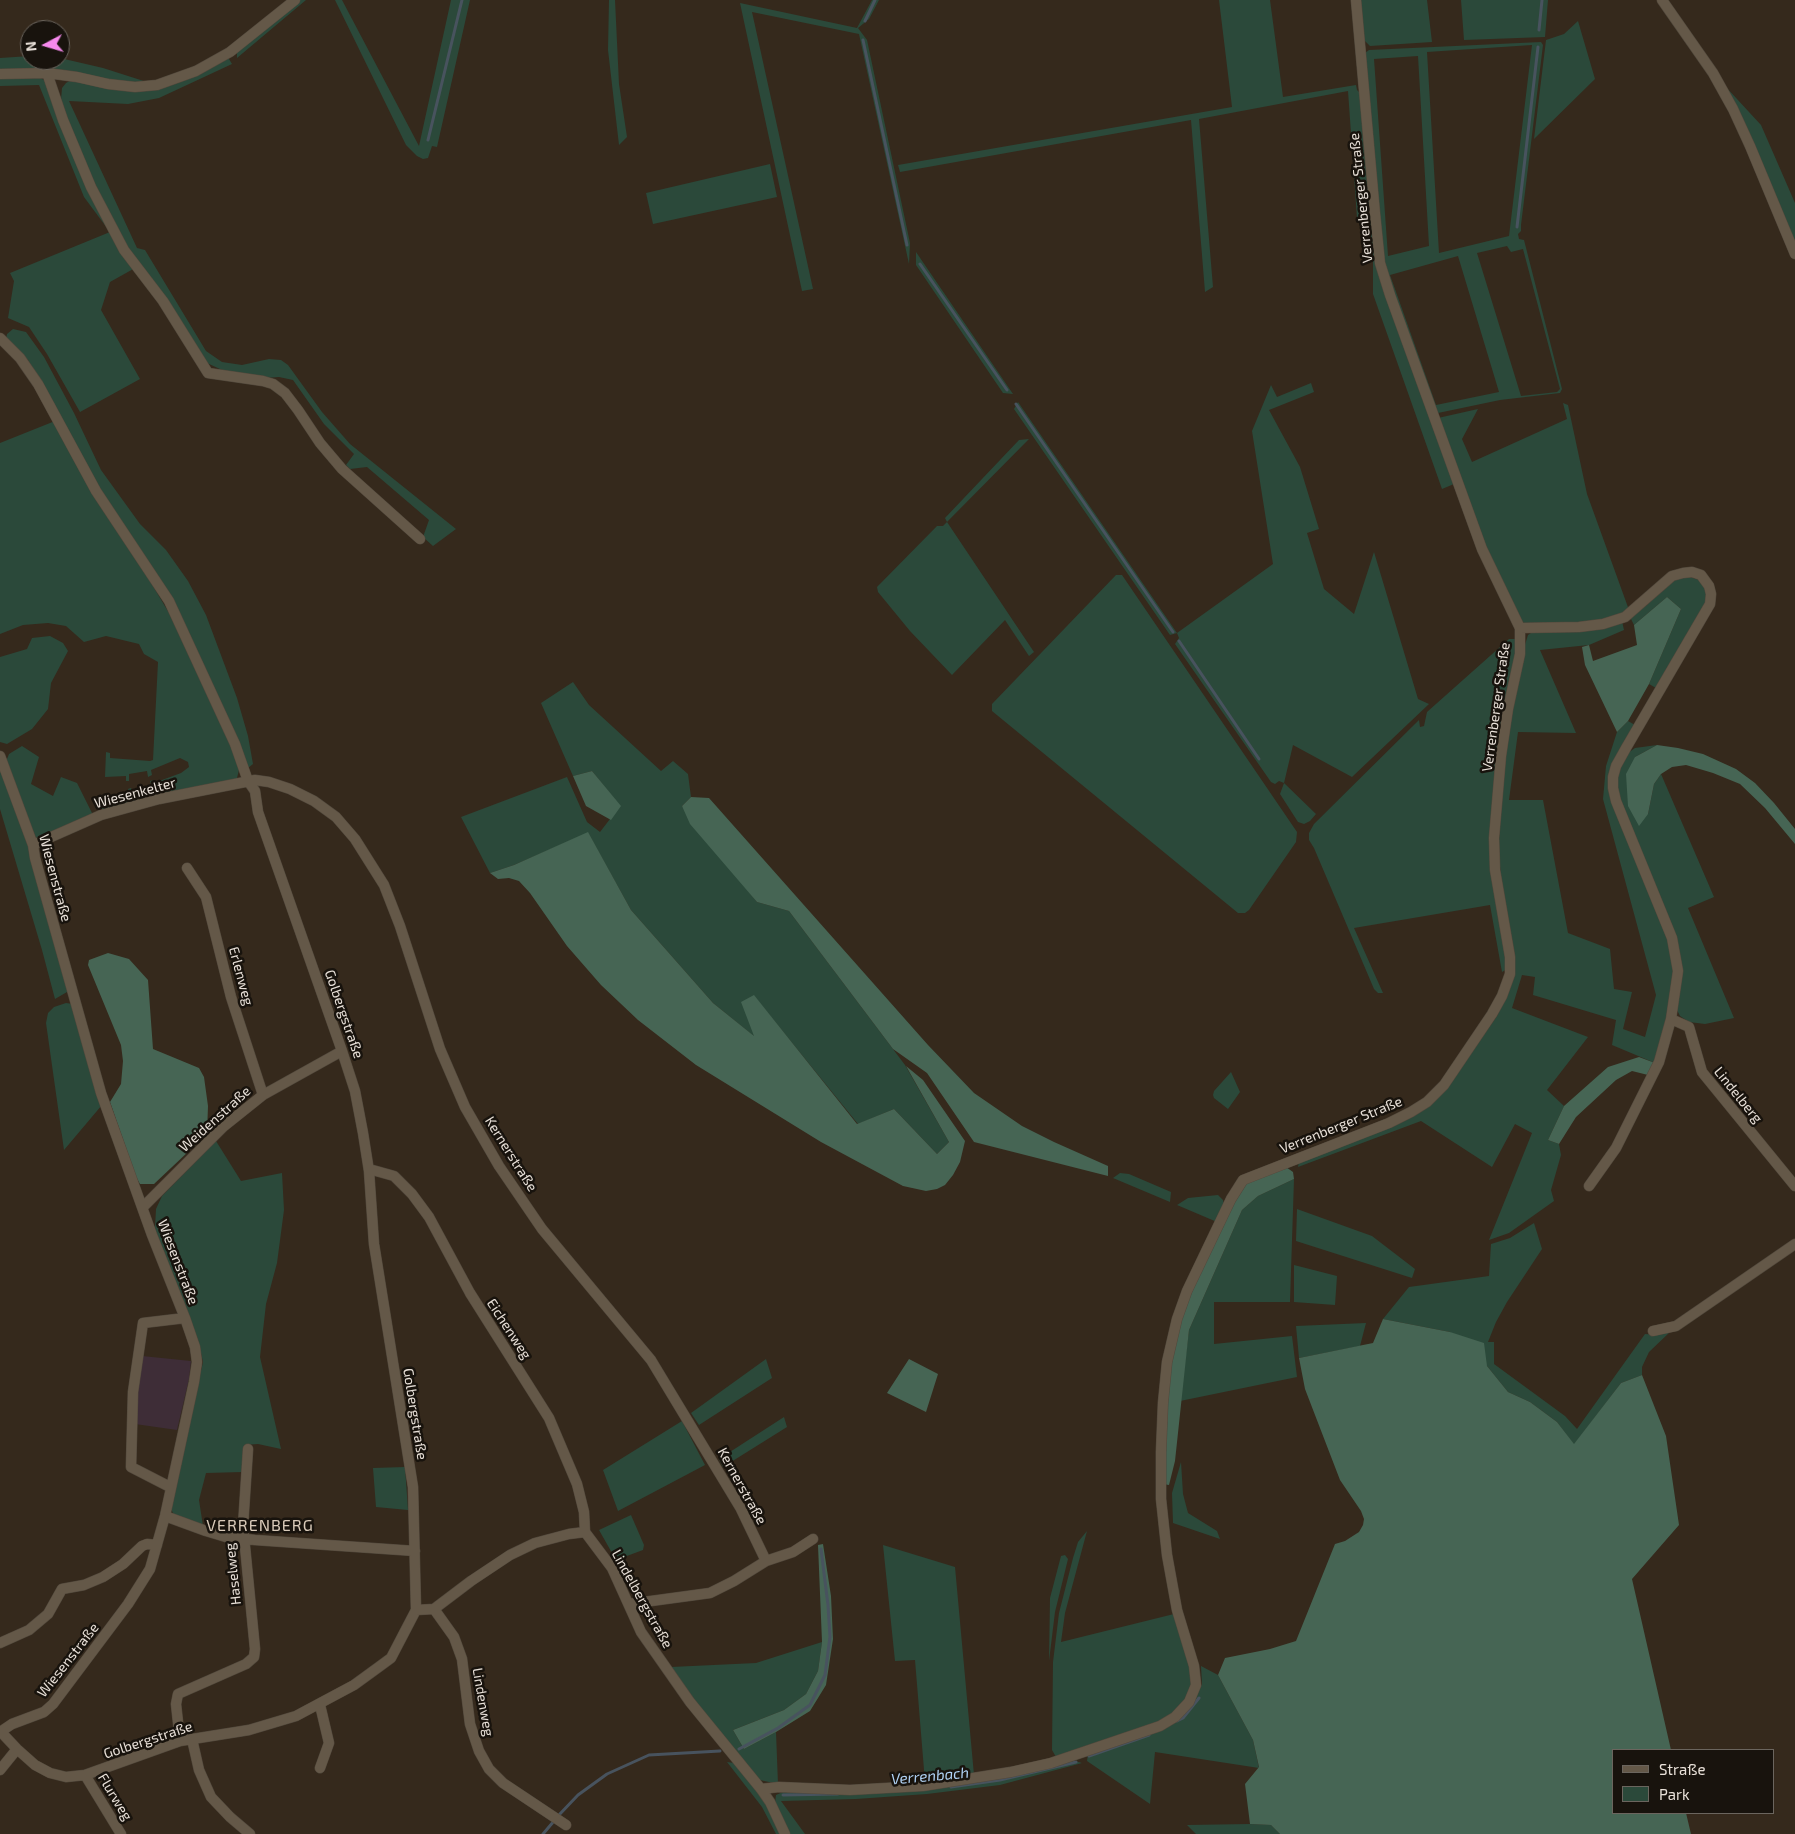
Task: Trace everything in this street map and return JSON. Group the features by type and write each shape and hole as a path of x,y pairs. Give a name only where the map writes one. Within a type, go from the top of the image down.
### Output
{"street":[{"path":"0,74 47,73 135,87 157,85 196,71 230,52 279,15 295,0"},
{"name":"Verrenberger Straße","path":"761,1789 850,1790 924,1786 1011,1772 1051,1763 1160,1726 1175,1717 1189,1702 1196,1685 1194,1666 1177,1610 1163,1527 1161,1452 1167,1362 1176,1319 1198,1264 1229,1202 1243,1180 1389,1123 1427,1102 1444,1085 1492,1014 1502,996 1510,974 1510,957 1495,870 1494,838 1501,756 1508,709 1520,654 1520,628 1482,549 1393,304 1380,263 1356,0"},
{"path":"1662,0 1713,73 1733,108 1795,254"},
{"path":"47,73 63,120 91,188 124,250 163,301 208,373 263,381 273,384 285,393 320,443 342,469 420,540"},
{"name":"Golbergstraße","path":"0,338 20,358 38,384 96,491 169,602 235,744 248,781 256,791 258,812 342,1051 355,1091 369,1169 374,1244 413,1487 416,1610 391,1658 354,1685 320,1705 296,1716 248,1730 180,1741 85,1775 66,1777 50,1773 36,1765 0,1732"},
{"path":"1520,628 1579,627 1610,622 1625,617 1672,576 1683,573 1692,572 1701,575 1709,586 1711,594 1710,604 1626,748 1616,766 1613,777 1616,801 1672,938 1678,971 1672,1019 1659,1062 1616,1148 1589,1186"},
{"name":"Wiesenstraße","path":"0,756 33,845 101,1092 185,1318 195,1347 197,1362 165,1516 150,1569 128,1604 53,1704 44,1712 12,1724 0,1732"},
{"name":"Wiesenkelter","path":"33,845 101,815 159,799 248,781"},
{"name":"Kernerstraße","path":"248,781 269,782 314,800 336,817 355,839 384,885 400,926 440,1049 465,1107 499,1166 542,1229 651,1360 741,1509 766,1561"},
{"name":"Erlenweg","path":"187,868 206,897 231,997 262,1095"},
{"name":"Lindelberg","path":"1672,1019 1689,1027 1702,1072 1795,1186"},
{"name":"Weidenstraße","path":"143,1207 222,1127 262,1095 342,1051"},
{"name":"Eichenweg","path":"369,1169 394,1176 412,1194 428,1217 470,1293 549,1418 577,1484 584,1512 586,1532"},
{"path":"1653,1331 1676,1326 1795,1244"},
{"path":"170,1487 131,1467 133,1392 143,1323 185,1318"},
{"name":"Haselweg","path":"180,1741 176,1704 178,1694 246,1664 254,1657 255,1649 243,1539 248,1449"},
{"path":"165,1516 206,1531 243,1539 415,1551"},
{"path":"416,1610 434,1609 510,1555 551,1538 586,1532"},
{"name":"Lindelbergstraße","path":"586,1532 612,1568 642,1632 690,1702 761,1789 770,1802 785,1834"},
{"path":"629,1604 710,1593 766,1561 793,1552 813,1539"},
{"path":"0,1643 29,1630 48,1614 62,1589 84,1586 123,1564 142,1546 147,1544 156,1545"},
{"name":"Lindenweg","path":"434,1609 454,1638 462,1659 470,1724 479,1751 489,1768 503,1784 566,1825"},
{"path":"320,1705 329,1743 320,1768"},
{"path":"192,1739 199,1770 211,1797 250,1834"},
{"path":"0,1770 17,1749"},
{"name":"Flurweg","path":"85,1775 121,1834"}],"shaded area":[{"path":"142,1356 191,1361 189,1379 177,1430 135,1424 136,1393"}],"green space":[{"path":"298,0 306,0 237,58 237,51"},
{"path":"335,0 342,0 419,146 451,0 470,0 437,147 432,146 428,158 423,159 417,156 406,145"},
{"path":"609,0 615,0 619,84 627,137 619,145 608,50"},
{"path":"872,0 879,0 869,19 858,28 867,40 910,243 909,264 859,34 752,12 813,289 802,291 740,3 857,28"},
{"path":"1219,0 1270,0 1283,97 1356,85 1357,90 1361,94 1370,208 1367,213 1357,218 1348,91 1199,119 1213,287 1205,292 1191,120 900,172 898,165 1232,107"},
{"path":"1360,0 1427,0 1432,42 1370,46 1364,40"},
{"path":"1461,0 1548,0 1545,37 1464,40"},
{"path":"1578,21 1595,79 1534,139 1546,40 1564,34"},
{"path":"1541,42 1543,45 1521,231 1518,234 1519,239 1524,240 1562,389 1560,393 1500,400 1438,413 1435,411 1392,293 1383,259 1365,53 1369,50","holes":["1532,45 1509,236 1439,253 1427,52","1418,56 1429,246 1388,256 1374,59","1507,246 1511,252 1523,249 1560,389 1557,392 1521,396 1477,253","1458,256 1499,392 1436,405 1390,275"]},
{"path":"20,57 20,70 70,70 70,60 103,68 150,83 135,85 0,72 0,58"},
{"path":"224,59 229,59 232,64 159,98 128,104 69,101 137,248 145,250 206,351 222,362 242,365 269,359 281,360 288,365 322,412 350,444 456,529 433,546 423,537 429,520 367,467 350,469 346,465 354,454 324,424 293,380 279,377 265,378 222,370 207,363 126,247 94,188 65,118 61,100 62,88 66,83 71,80 135,91"},
{"path":"1713,73 1761,125 1795,203 1795,254"},
{"path":"39,77 47,82 135,268 110,282 101,310 140,379 80,412 47,354 29,327 8,318 14,281 10,273 110,232 84,197 39,85 0,86 0,79"},
{"path":"770,164 777,197 653,224 646,193"},
{"path":"1369,220 1372,222 1454,484 1442,489 1373,294 1373,257"},
{"path":"916,252 1013,394 1003,393 916,265"},
{"path":"13,329 26,332 44,357 74,413 101,470 140,524 166,550 188,581 206,615 237,698 248,736 253,764 248,768 172,598 100,489 28,360 6,339 7,334"},
{"path":"1311,383 1314,392 1269,410 1300,467 1319,529 1307,533 1324,589 1354,614 1374,552 1418,699 1429,704 1352,777 1293,745 1284,783 1279,781 1275,784 1271,782 1175,644 1179,638 1177,633 1273,564 1252,431 1271,385 1277,397"},
{"path":"1018,402 1177,633 1170,635 1014,409"},
{"path":"1563,403 1568,405 1587,494 1629,610 1600,622 1524,623 1517,616 1485,547 1438,418 1478,409 1462,439 1472,462 1567,419"},
{"path":"55,421 169,613 231,746 239,770 237,778 233,781 107,811 102,809 98,800 108,796 109,802 128,797 128,789 131,788 134,795 153,789 150,781 162,780 181,773 189,767 188,762 180,758 151,770 152,775 148,777 147,771 129,774 129,781 126,781 126,776 105,777 106,752 110,753 110,758 153,760 158,662 144,654 139,644 106,636 84,642 66,626 48,623 23,625 0,634 0,443"},
{"path":"1029,439 947,522 945,518 1019,440"},
{"path":"947,522 1034,652 1029,656 1005,620 952,675 910,631 878,592 877,587 937,526 943,526"},
{"path":"1116,575 1122,575 1297,832 1296,842 1245,913 1238,913 992,711 992,704"},
{"path":"1687,576 1702,581 1707,595 1705,604 1656,688 1649,684 1681,609 1667,597 1634,625 1630,617 1647,605 1666,585"},
{"path":"1667,597 1681,609 1649,684 1628,721 1617,732 1585,665 1582,647 1589,645 1593,661 1637,645 1634,625"},
{"path":"1622,621 1624,630 1589,645 1540,650 1576,733 1518,732 1509,800 1543,800 1568,933 1610,949 1614,989 1632,992 1623,1029 1645,1037 1656,995 1603,799 1606,766 1617,732 1628,721 1635,725 1610,777 1673,954 1673,991 1655,1063 1612,1045 1616,1020 1533,995 1535,977 1522,975 1512,1008 1588,1037 1547,1090 1564,1106 1548,1140 1559,1144 1561,1155 1551,1190 1554,1201 1509,1233 1489,1240 1532,1133 1515,1124 1492,1167 1421,1121 1298,1167 1299,1161 1390,1127 1463,1065 1497,1016 1513,975 1498,857 1504,759 1523,651 1528,635 1534,631"},
{"path":"50,636 63,643 68,651 51,683 48,709 32,729 7,744 0,742 0,657 27,649 32,638"},
{"path":"1509,639 1517,639 1517,652 1495,793 1507,969 1502,972 1490,905 1354,928 1383,993 1378,993 1374,989 1309,840 1309,833 1314,824 1419,720 1420,727 1424,726 1427,712"},
{"path":"573,682 589,705 661,771 673,761 688,774 691,797 682,806 757,902 789,911 905,1065 949,1142 937,1154 894,1109 858,1124 754,996 755,1037 713,1003 631,910 588,833 514,865 490,873 461,817 567,777 587,822 600,832 620,806 592,771 573,776 541,703"},
{"path":"1657,745 1635,757 1648,814 1654,784 1661,774 1714,897 1688,908 1734,1018 1705,1024 1689,1022 1680,1016 1677,1010 1680,971 1618,800 1616,776 1628,753 1635,748"},
{"path":"1657,745 1703,754 1736,769 1755,783 1795,829 1795,844 1765,808 1740,784 1686,765 1672,767 1661,774 1654,784 1648,814 1639,826 1628,806 1626,774 1635,757"},
{"path":"22,746 39,757 31,784 53,796 61,777 77,783 93,815 36,838 5,764 9,754"},
{"path":"0,764 28,841 68,984 67,992 55,999 0,809"},
{"path":"592,771 621,806 611,820 586,806 573,776"},
{"path":"1284,783 1316,814 1310,821 1304,824 1298,822 1280,794"},
{"path":"691,797 709,798 928,1045 974,1093 1022,1126 1108,1166 1108,1176 974,1142 927,1073 893,1049 789,911 757,902 690,824 682,806"},
{"path":"588,832 631,910 713,1003 754,1036 741,1002 754,995 857,1124 894,1109 937,1154 949,1142 906,1066 923,1080 965,1141 960,1162 945,1185 926,1191 903,1186 821,1142 696,1065 638,1020 601,985 567,946 530,893 519,881 509,878 498,879 490,873 514,865"},
{"path":"108,953 129,959 148,980 153,1049 199,1068 204,1077 208,1106 207,1134 154,1184 140,1184 136,1177 110,1102 121,1084 123,1061 121,1045 88,965 89,960"},
{"path":"66,1003 73,1004 102,1105 64,1150 46,1023 48,1013 54,1007"},
{"path":"1639,1057 1655,1063 1648,1075 1632,1071 1616,1080 1576,1117 1559,1144 1548,1140 1564,1106 1608,1067"},
{"path":"1231,1072 1240,1092 1228,1109 1214,1098 1213,1095 1214,1091"},
{"path":"216,1141 241,1181 282,1173 284,1210 277,1263 266,1304 260,1357 281,1449 258,1444 244,1445 243,1472 206,1473 199,1500 203,1526 174,1515 170,1507 203,1362 198,1340 162,1251 155,1228 156,1209 162,1196"},
{"path":"1286,1167 1293,1172 1294,1179 1258,1196 1242,1210 1189,1330 1175,1461 1169,1485 1163,1484 1163,1452 1171,1364 1180,1320 1232,1204 1244,1185 1256,1178"},
{"path":"1120,1173 1129,1174 1171,1192 1170,1202 1113,1178"},
{"path":"1294,1179 1290,1302 1214,1302 1214,1344 1292,1336 1297,1377 1180,1401 1189,1330 1242,1210 1258,1196"},
{"path":"1218,1195 1224,1204 1217,1222 1177,1205 1188,1198"},
{"path":"1297,1209 1372,1236 1415,1269 1412,1278 1296,1241"},
{"path":"1534,1223 1542,1249 1496,1322 1488,1342 1494,1342 1494,1364 1565,1416 1577,1429 1645,1334 1659,1335 1670,1332 1649,1352 1642,1367 1642,1375 1621,1383 1574,1445 1557,1422 1530,1402 1508,1392 1487,1366 1450,1332 1383,1319 1409,1287 1489,1276 1491,1244 1510,1238"},
{"path":"1294,1265 1337,1276 1335,1305 1294,1302"},
{"path":"1383,1319 1450,1332 1484,1343 1487,1366 1508,1392 1530,1402 1557,1422 1574,1444 1621,1383 1642,1375 1666,1436 1679,1525 1632,1579 1671,1749 1612,1749 1612,1814 1686,1814 1691,1834 1280,1834 1271,1825 1250,1824 1245,1784 1259,1767 1253,1740 1218,1675 1225,1658 1270,1649 1296,1641 1335,1544 1345,1541 1359,1532 1364,1519 1361,1511 1340,1480 1305,1389 1299,1358 1373,1343"},
{"path":"1366,1323 1360,1346 1299,1358 1296,1326"},
{"path":"766,1359 772,1378 699,1425 691,1413"},
{"path":"909,1359 938,1374 926,1412 887,1393"},
{"path":"784,1417 787,1427 723,1467 719,1459"},
{"path":"682,1421 705,1465 618,1511 603,1470"},
{"path":"1181,1462 1183,1494 1188,1513 1217,1531 1220,1539 1173,1523 1172,1493"},
{"path":"405,1467 408,1510 376,1507 373,1468"},
{"path":"631,1515 644,1545 643,1550 616,1560 599,1530"},
{"path":"1087,1531 1065,1613 1061,1642 1174,1614 1192,1667 1192,1685 1187,1701 1174,1715 1158,1724 1056,1757 1052,1750 1053,1662 1059,1613 1078,1542"},
{"path":"823,1544 831,1596 833,1639 826,1685 810,1711 744,1749 733,1730 784,1710 806,1694 818,1671 822,1642 818,1545"},
{"path":"883,1545 955,1567 974,1775 925,1782 915,1660 895,1661"},
{"path":"1065,1555 1068,1559 1055,1612 1049,1661 1050,1598 1061,1556"},
{"path":"822,1642 818,1671 806,1694 784,1710 733,1730 744,1749 776,1732 778,1784 760,1780 718,1734 671,1667 756,1663"},
{"path":"1201,1666 1218,1675 1253,1740 1259,1768 1155,1752 1150,1804 1087,1761 1088,1754 1161,1728 1192,1704 1202,1684"},
{"path":"1072,1760 1082,1763 1000,1785 927,1794 856,1799 781,1801 805,1834 789,1834 775,1803 776,1795 783,1792 850,1792"},
{"path":"727,1762 734,1763 767,1804 781,1834 776,1834 762,1807"},
{"path":"1187,1825 1271,1825 1280,1834 1196,1834"}],"waterway":[{"path":"428,140 462,0"},
{"path":"865,21 875,0"},
{"path":"1539,30 1542,0"},
{"path":"863,40 907,245"},
{"path":"1517,227 1538,47"},
{"path":"920,264 1007,390"},
{"path":"1016,404 1173,632"},
{"path":"1179,641 1259,759"},
{"path":"739,1749 778,1728 810,1705 825,1675 830,1637 821,1549"},
{"name":"Verrenbach","path":"1177,1721 1183,1718 1199,1698"},
{"name":"Verrenbach","path":"1089,1756 1149,1735"},
{"name":"Verrenbach","path":"558,1816 578,1795 607,1774 649,1755 720,1751"},
{"name":"Verrenbach","path":"951,1787 1000,1780 1076,1762"},
{"name":"Verrenbach","path":"783,1795 838,1794"},
{"name":"Verrenbach","path":"543,1834 554,1821"}],"district":[{"name":"VERRENBERG","path":"260,1526"}]}
